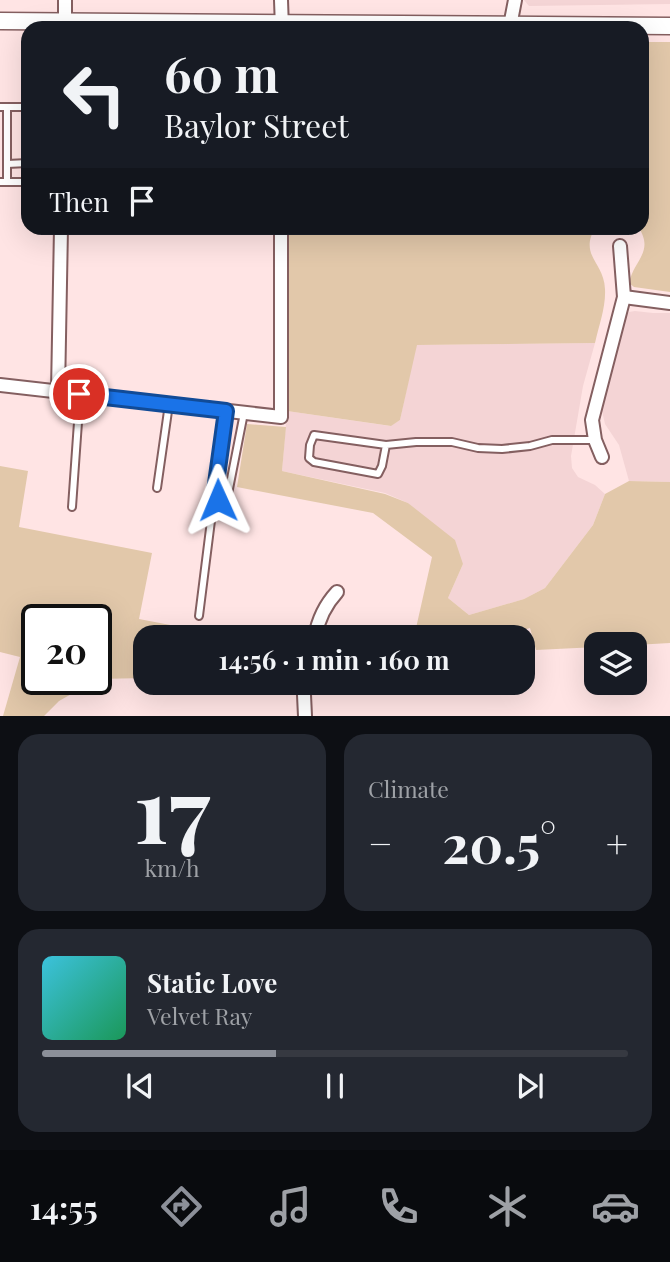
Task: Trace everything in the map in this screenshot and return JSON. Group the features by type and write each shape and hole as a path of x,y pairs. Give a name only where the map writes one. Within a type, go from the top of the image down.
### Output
{"main road":[{"path":"0,21 21,23"},
{"path":"649,26 670,26"}],"street":[{"path":"65,0 65,21"},
{"path":"281,0 282,21"},
{"path":"510,21 514,0"},
{"path":"58,392 61,235"},
{"path":"0,385 281,417 281,235"},
{"path":"602,457 595,440 592,420 624,297 620,246"},
{"path":"624,297 670,303"},
{"path":"317,625 327,603 337,592"},
{"path":"303,695 304,716"}],"lane":[{"path":"4,182 7,164 3,107 21,107"},
{"path":"7,164 21,163"},
{"path":"72,507 79,394"},
{"path":"157,488 169,404"},
{"path":"199,616 226,411"},
{"path":"214,498 223,499 228,494 245,412"},
{"path":"386,445 378,474 314,462 309,458 314,435 386,445 452,442 478,448 502,449 552,440 595,440"}],"shaded area":[{"path":"524,0 670,0 670,4 529,6"},
{"path":"649,42 670,42 670,292 634,287 629,283 644,250 643,236 649,235"},
{"path":"287,235 592,235 591,252 601,272 605,289 595,343 417,345 400,420 391,426 287,411"},
{"path":"629,312 670,313 670,482 629,481 619,445 605,424 602,411 603,390 624,318"},
{"path":"595,343 583,386 571,456 572,468 578,477 595,485 605,494 593,525 545,588 524,599 469,615 448,598 463,564 408,503 385,493 282,471 287,411 390,426 400,420 416,345"},
{"path":"247,424 286,427 282,471 385,494 408,503 455,540 463,564 448,598 469,615 524,599 545,588 593,525 605,494 629,481 670,482 670,643 647,644 647,632 584,632 584,648 536,650 535,625 417,625 432,557 373,513 237,487"},
{"path":"0,466 28,471 19,527 152,553 139,619 170,625 133,625 133,678 112,679 112,604 21,604 21,695 70,695 44,716 3,716 20,657 0,652"}],"route":[{"path":"79,394 226,411 214,498 218,500"}]}
